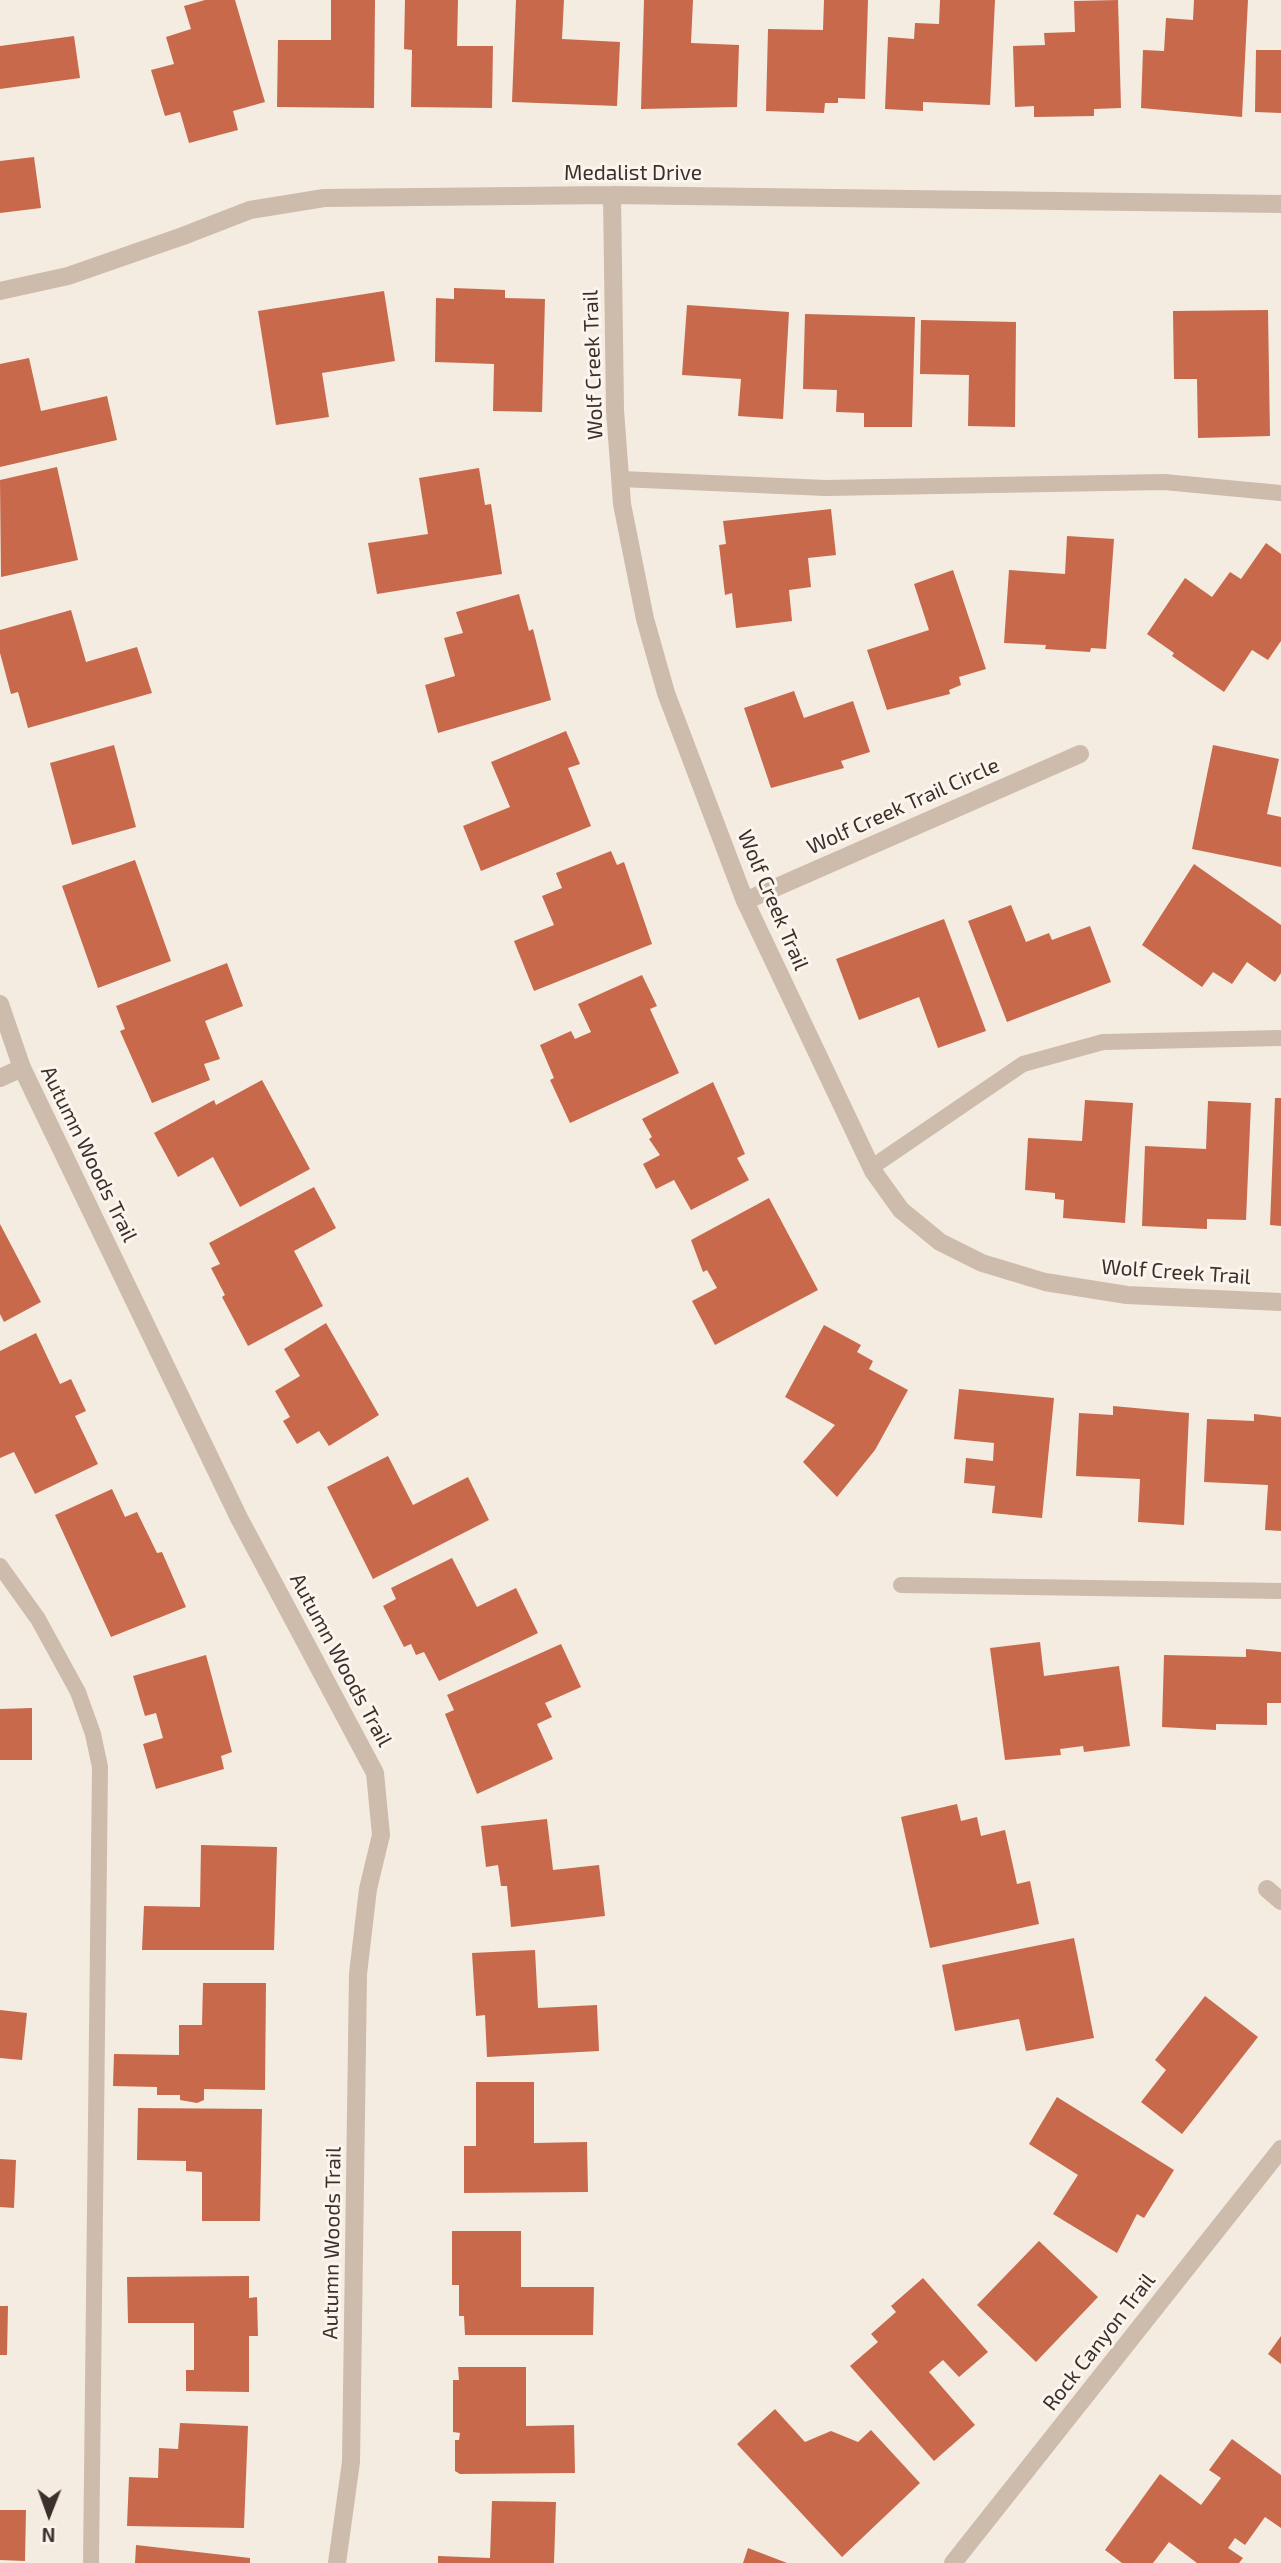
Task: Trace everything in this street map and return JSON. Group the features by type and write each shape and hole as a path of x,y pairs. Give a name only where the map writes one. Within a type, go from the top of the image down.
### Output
{"street":[{"name":"Medalist Drive","path":"0,291 68,276 250,210 324,198 612,195 1281,204"},
{"name":"Wolf Creek Trail","path":"612,195 615,410 622,504 645,620 666,693 745,901 872,1167 901,1210 940,1242 982,1263 1045,1282 1127,1295 1281,1301"},
{"name":"Wolf Creek Trail Circle","path":"745,901 1080,754"},
{"name":"Autumn Woods Trail","path":"0,1004 22,1068 239,1518 375,1773 381,1835 368,1889 358,1974 351,2462 337,2563"},
{"path":"0,1078 22,1068"},
{"path":"1267,1889 1281,1901"},
{"name":"Rock Canyon Trail","path":"953,2563 1281,2149"}],"lane":[{"path":"621,479 825,488 1164,482 1281,493"},
{"path":"872,1167 1023,1064 1103,1042 1281,1038"},
{"path":"0,1566 38,1619 78,1692 93,1734 100,1767 91,2563"},
{"path":"901,1585 1281,1591"}],"building":[{"path":"205,0 235,0 265,102 233,111 238,130 189,143 180,112 165,116 151,70 174,64 166,37 191,29 184,6"},
{"path":"331,0 375,0 374,108 277,107 278,40 331,40"},
{"path":"405,0 458,0 457,46 493,46 492,108 411,107 412,50 404,49"},
{"path":"516,0 564,0 562,39 620,42 617,106 512,102"},
{"path":"644,0 693,0 691,43 739,45 737,107 641,109"},
{"path":"824,0 868,0 865,99 838,98 838,103 825,103 824,113 766,111 768,29 823,30"},
{"path":"940,0 995,0 990,105 923,102 923,111 885,109 888,37 914,39 915,23 939,24"},
{"path":"1118,0 1121,108 1094,109 1094,116 1034,117 1034,106 1015,107 1013,46 1045,45 1044,33 1075,32 1074,1"},
{"path":"1194,0 1248,0 1242,117 1141,108 1143,50 1164,51 1166,18 1193,20"},
{"path":"74,36 80,78 0,89 0,46"},
{"path":"1256,50 1281,50 1281,113 1255,112"},
{"path":"34,157 41,208 0,213 0,161"},
{"path":"454,288 505,290 505,298 545,299 542,412 493,411 494,364 435,362 436,298 454,299"},
{"path":"384,291 395,361 322,373 329,417 276,425 258,311"},
{"path":"687,305 789,312 783,419 738,416 741,379 682,375"},
{"path":"1268,310 1270,436 1198,438 1197,379 1174,379 1173,311"},
{"path":"805,314 915,317 912,427 864,427 864,413 836,412 837,390 803,389"},
{"path":"921,320 1016,322 1015,427 968,426 969,375 920,374"},
{"path":"29,358 41,411 107,396 117,440 0,467 0,364"},
{"path":"57,467 78,560 1,577 0,480"},
{"path":"479,468 485,505 491,504 502,574 377,594 368,543 428,534 419,478"},
{"path":"831,509 836,555 808,558 811,587 789,590 792,621 736,628 732,593 725,595 719,545 726,544 723,521"},
{"path":"1067,536 1114,539 1106,649 1091,648 1090,652 1045,649 1046,645 1004,643 1009,570 1065,574"},
{"path":"1266,543 1281,554 1281,641 1268,660 1252,650 1224,692 1172,656 1174,653 1147,634 1185,578 1212,597 1230,572 1241,579"},
{"path":"953,570 986,669 959,677 961,685 949,690 950,694 887,710 867,650 929,630 914,584"},
{"path":"519,594 529,631 533,629 551,700 438,733 425,685 455,676 444,638 463,633 456,612"},
{"path":"71,610 86,662 137,647 152,693 28,728 18,692 11,694 0,653 0,630"},
{"path":"794,691 804,718 853,701 870,752 841,761 844,768 771,788 744,708"},
{"path":"566,731 580,764 568,768 591,826 481,871 463,826 510,807 491,762"},
{"path":"114,745 136,827 72,845 50,763"},
{"path":"1213,745 1279,759 1267,814 1281,817 1281,867 1192,849"},
{"path":"611,851 617,865 624,862 652,944 534,991 514,941 554,925 542,896 562,888 556,873"},
{"path":"135,860 171,961 98,988 62,886"},
{"path":"1194,864 1281,925 1281,973 1275,982 1247,962 1232,984 1213,972 1202,987 1142,945"},
{"path":"1011,905 1026,942 1049,933 1052,940 1090,926 1111,982 1007,1022 968,921"},
{"path":"944,919 986,1031 938,1048 919,997 859,1020 836,959"},
{"path":"227,963 243,1006 205,1021 220,1059 204,1064 210,1080 152,1103 120,1031 125,1029 116,1006"},
{"path":"642,975 657,1006 650,1009 679,1073 570,1123 550,1080 554,1078 540,1045 571,1031 575,1039 591,1032 578,1004"},
{"path":"262,1080 310,1169 240,1207 213,1157 178,1177 154,1133 214,1100 216,1105"},
{"path":"713,1082 745,1154 737,1158 749,1180 691,1210 674,1180 656,1189 643,1164 660,1155 649,1139 652,1137 642,1119"},
{"path":"1275,1098 1281,1098 1281,1226 1270,1225"},
{"path":"1085,1100 1133,1103 1125,1223 1063,1218 1064,1200 1055,1199 1055,1193 1025,1190 1028,1138 1082,1141"},
{"path":"1208,1101 1251,1103 1246,1220 1207,1219 1207,1229 1142,1226 1145,1146 1206,1149"},
{"path":"314,1187 336,1228 294,1251 323,1306 248,1346 222,1297 225,1295 211,1268 220,1264 209,1243"},
{"path":"769,1198 818,1290 715,1345 692,1301 717,1288 707,1270 703,1272 691,1240"},
{"path":"0,1224 41,1302 4,1322 0,1314"},
{"path":"326,1323 379,1415 329,1446 319,1431 297,1444 283,1421 290,1417 275,1391 300,1376 284,1349"},
{"path":"824,1325 861,1345 857,1352 873,1361 869,1369 908,1390 875,1450 837,1497 803,1462 835,1425 785,1397"},
{"path":"36,1333 60,1384 71,1379 86,1411 75,1416 98,1464 35,1494 14,1452 0,1458 0,1351"},
{"path":"959,1389 1054,1398 1042,1518 992,1513 995,1486 964,1483 966,1458 993,1461 994,1443 954,1439"},
{"path":"1113,1406 1189,1413 1184,1525 1138,1522 1140,1479 1076,1476 1079,1413 1113,1415"},
{"path":"1254,1414 1281,1417 1281,1531 1265,1530 1268,1485 1204,1482 1207,1419 1254,1421"},
{"path":"388,1456 413,1505 468,1477 489,1520 373,1579 327,1487"},
{"path":"112,1489 125,1517 137,1512 157,1553 162,1552 186,1607 111,1637 55,1515"},
{"path":"452,1558 477,1607 516,1588 538,1633 439,1681 424,1652 416,1655 411,1644 404,1647 383,1606 396,1599 391,1588"},
{"path":"1040,1642 1044,1676 1119,1666 1130,1746 1084,1752 1083,1746 1060,1749 1061,1755 1005,1760 990,1648"},
{"path":"561,1644 581,1687 545,1703 552,1717 537,1724 553,1759 477,1794 445,1714 454,1710 447,1695"},
{"path":"1246,1649 1281,1652 1281,1703 1267,1703 1267,1725 1216,1724 1216,1730 1162,1727 1164,1655 1246,1657"},
{"path":"206,1655 232,1752 221,1756 224,1769 156,1789 143,1744 163,1738 156,1713 145,1716 133,1676"},
{"path":"32,1708 32,1760 0,1760 0,1709"},
{"path":"957,1804 961,1821 977,1817 981,1836 1005,1830 1017,1884 1030,1881 1039,1924 930,1948 901,1817"},
{"path":"547,1819 553,1870 599,1865 605,1916 511,1927 507,1886 501,1886 498,1865 486,1867 481,1826"},
{"path":"201,1845 277,1847 274,1950 142,1950 144,1906 200,1907"},
{"path":"1074,1938 1094,2038 1026,2051 1019,2019 955,2031 942,1965"},
{"path":"535,1950 538,2008 597,2005 599,2051 487,2057 485,2015 476,2016 472,1953"},
{"path":"203,1983 266,1983 265,2090 204,2089 204,2100 197,2103 180,2100 180,2095 157,2095 157,2087 113,2086 114,2054 179,2055 179,2025 202,2025"},
{"path":"1205,1996 1258,2037 1182,2134 1141,2102 1166,2070 1155,2060"},
{"path":"0,2010 27,2013 22,2060 0,2058"},
{"path":"476,2082 534,2082 534,2143 587,2142 588,2192 464,2193 464,2146 476,2146"},
{"path":"1057,2097 1174,2170 1144,2218 1137,2214 1117,2253 1053,2214 1078,2175 1029,2144"},
{"path":"138,2108 262,2109 260,2221 202,2221 202,2172 186,2171 186,2161 137,2160"},
{"path":"0,2159 16,2160 14,2208 0,2207"},
{"path":"452,2231 521,2231 521,2287 594,2287 593,2335 465,2335 464,2316 459,2316 459,2285 452,2285"},
{"path":"1039,2241 1098,2297 1036,2362 977,2305"},
{"path":"249,2276 249,2298 257,2297 258,2336 249,2336 249,2392 186,2391 186,2370 194,2370 194,2323 128,2323 127,2277"},
{"path":"923,2278 988,2352 959,2377 943,2360 929,2372 975,2425 934,2461 850,2366 878,2342 871,2334 896,2312 891,2306"},
{"path":"0,2306 8,2306 7,2355 0,2355"},
{"path":"1281,2336 1281,2364 1268,2354"},
{"path":"458,2367 526,2367 526,2426 574,2425 575,2473 460,2474 455,2471 455,2440 459,2440 460,2433 453,2432 453,2380 459,2380"},
{"path":"775,2409 805,2442 831,2431 858,2442 871,2430 920,2483 842,2557 737,2444"},
{"path":"180,2423 248,2426 244,2528 127,2526 129,2477 158,2478 159,2448 178,2449"},
{"path":"1232,2439 1281,2475 1281,2528 1265,2517 1245,2545 1235,2538 1228,2548 1243,2558 1239,2563 1197,2563 1169,2542 1153,2563 1122,2563 1105,2550 1160,2474 1201,2505 1221,2478 1209,2470"},
{"path":"492,2501 556,2502 554,2563 438,2563 438,2556 490,2558"},
{"path":"0,2510 26,2510 25,2561 0,2560"},
{"path":"136,2545 250,2558 250,2563 135,2563"},
{"path":"748,2548 787,2563 743,2563"}]}
